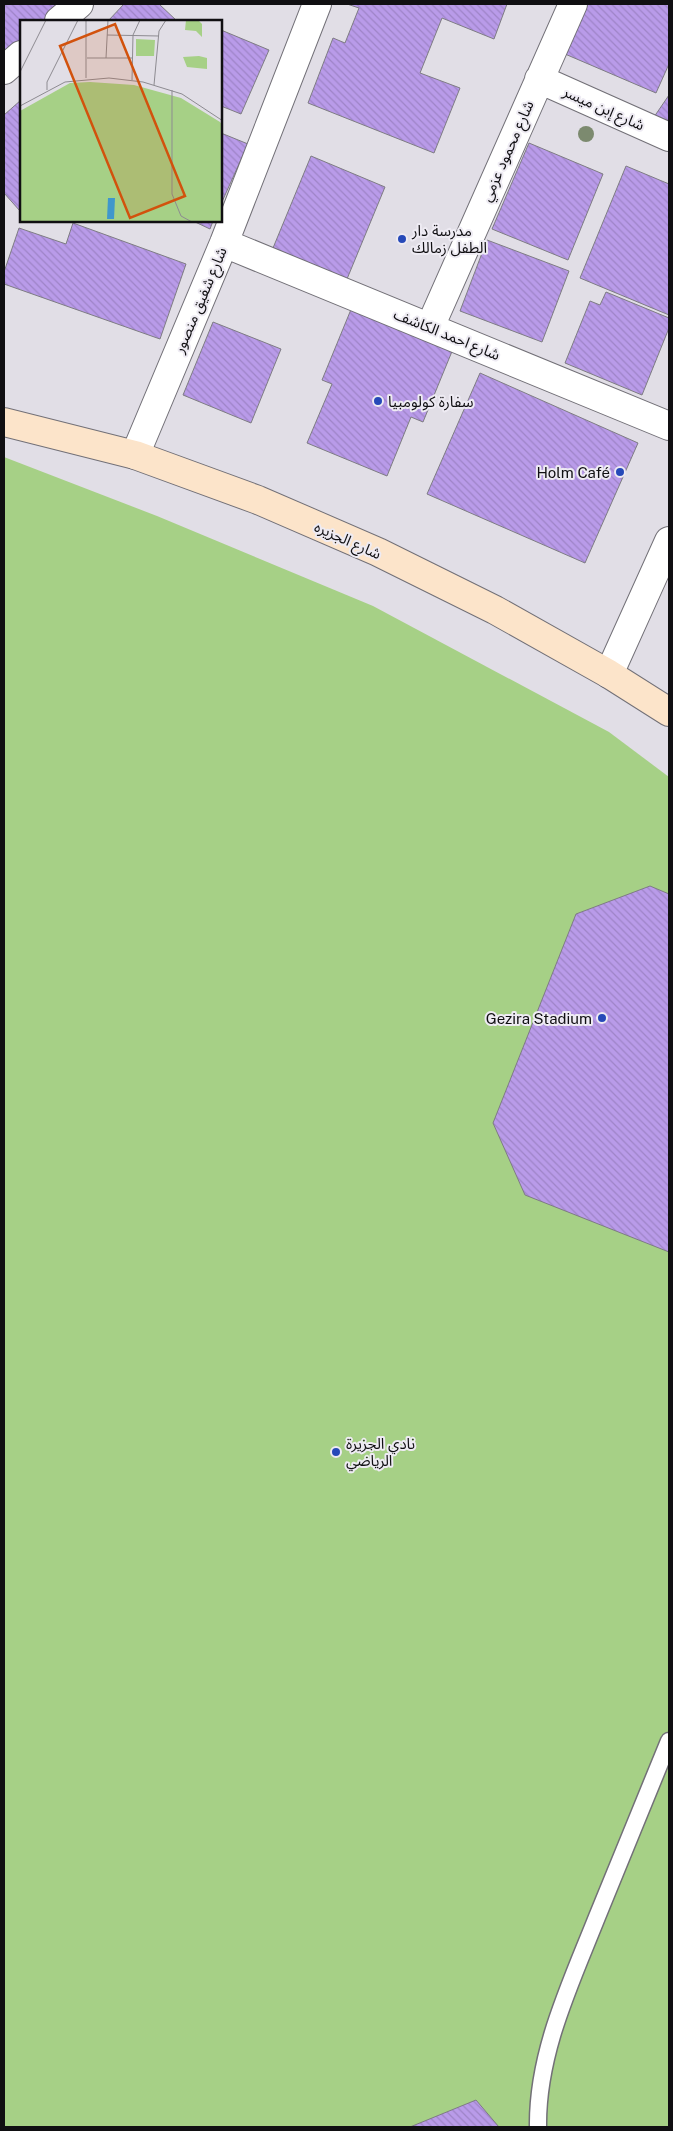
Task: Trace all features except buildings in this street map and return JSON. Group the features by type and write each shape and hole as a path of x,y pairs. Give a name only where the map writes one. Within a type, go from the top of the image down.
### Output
{"street":[{"path":"60,20 79,4"},
{"name":"شارع شفيق منصور","path":"135,455 224,243 317,4"},
{"name":"شارع محمود عزمي","path":"430,327 573,4"},
{"path":"4,70 20,56"},
{"name":"شارع إبن ميسر","path":"539,79 669,137"},
{"name":"شارع احمد الكاشف","path":"224,243 669,426"},
{"name":"شارع الجزيره","path":"4,422 135,455 258,500 378,552 495,610 609,674 669,712"},
{"path":"609,674 669,541"}],"lane":[{"path":"538,2127 538,2106 546,2052 563,2000 669,1741"}],"green space":[{"name":"نادي الجزيرة الرياضي","path":"4,457 157,516 373,606 609,732 669,777 669,2127 4,2127"}],"place":[{"name":"مدرسة دار الطفل زمالك","path":"402,239"},
{"name":"سفارة كولومبيا","path":"378,401"},
{"name":"Holm Café","path":"620,472"},
{"name":"Gezira Stadium","path":"602,1018"},
{"name":"نادي الجزيرة الرياضي","path":"336,1452"}]}
